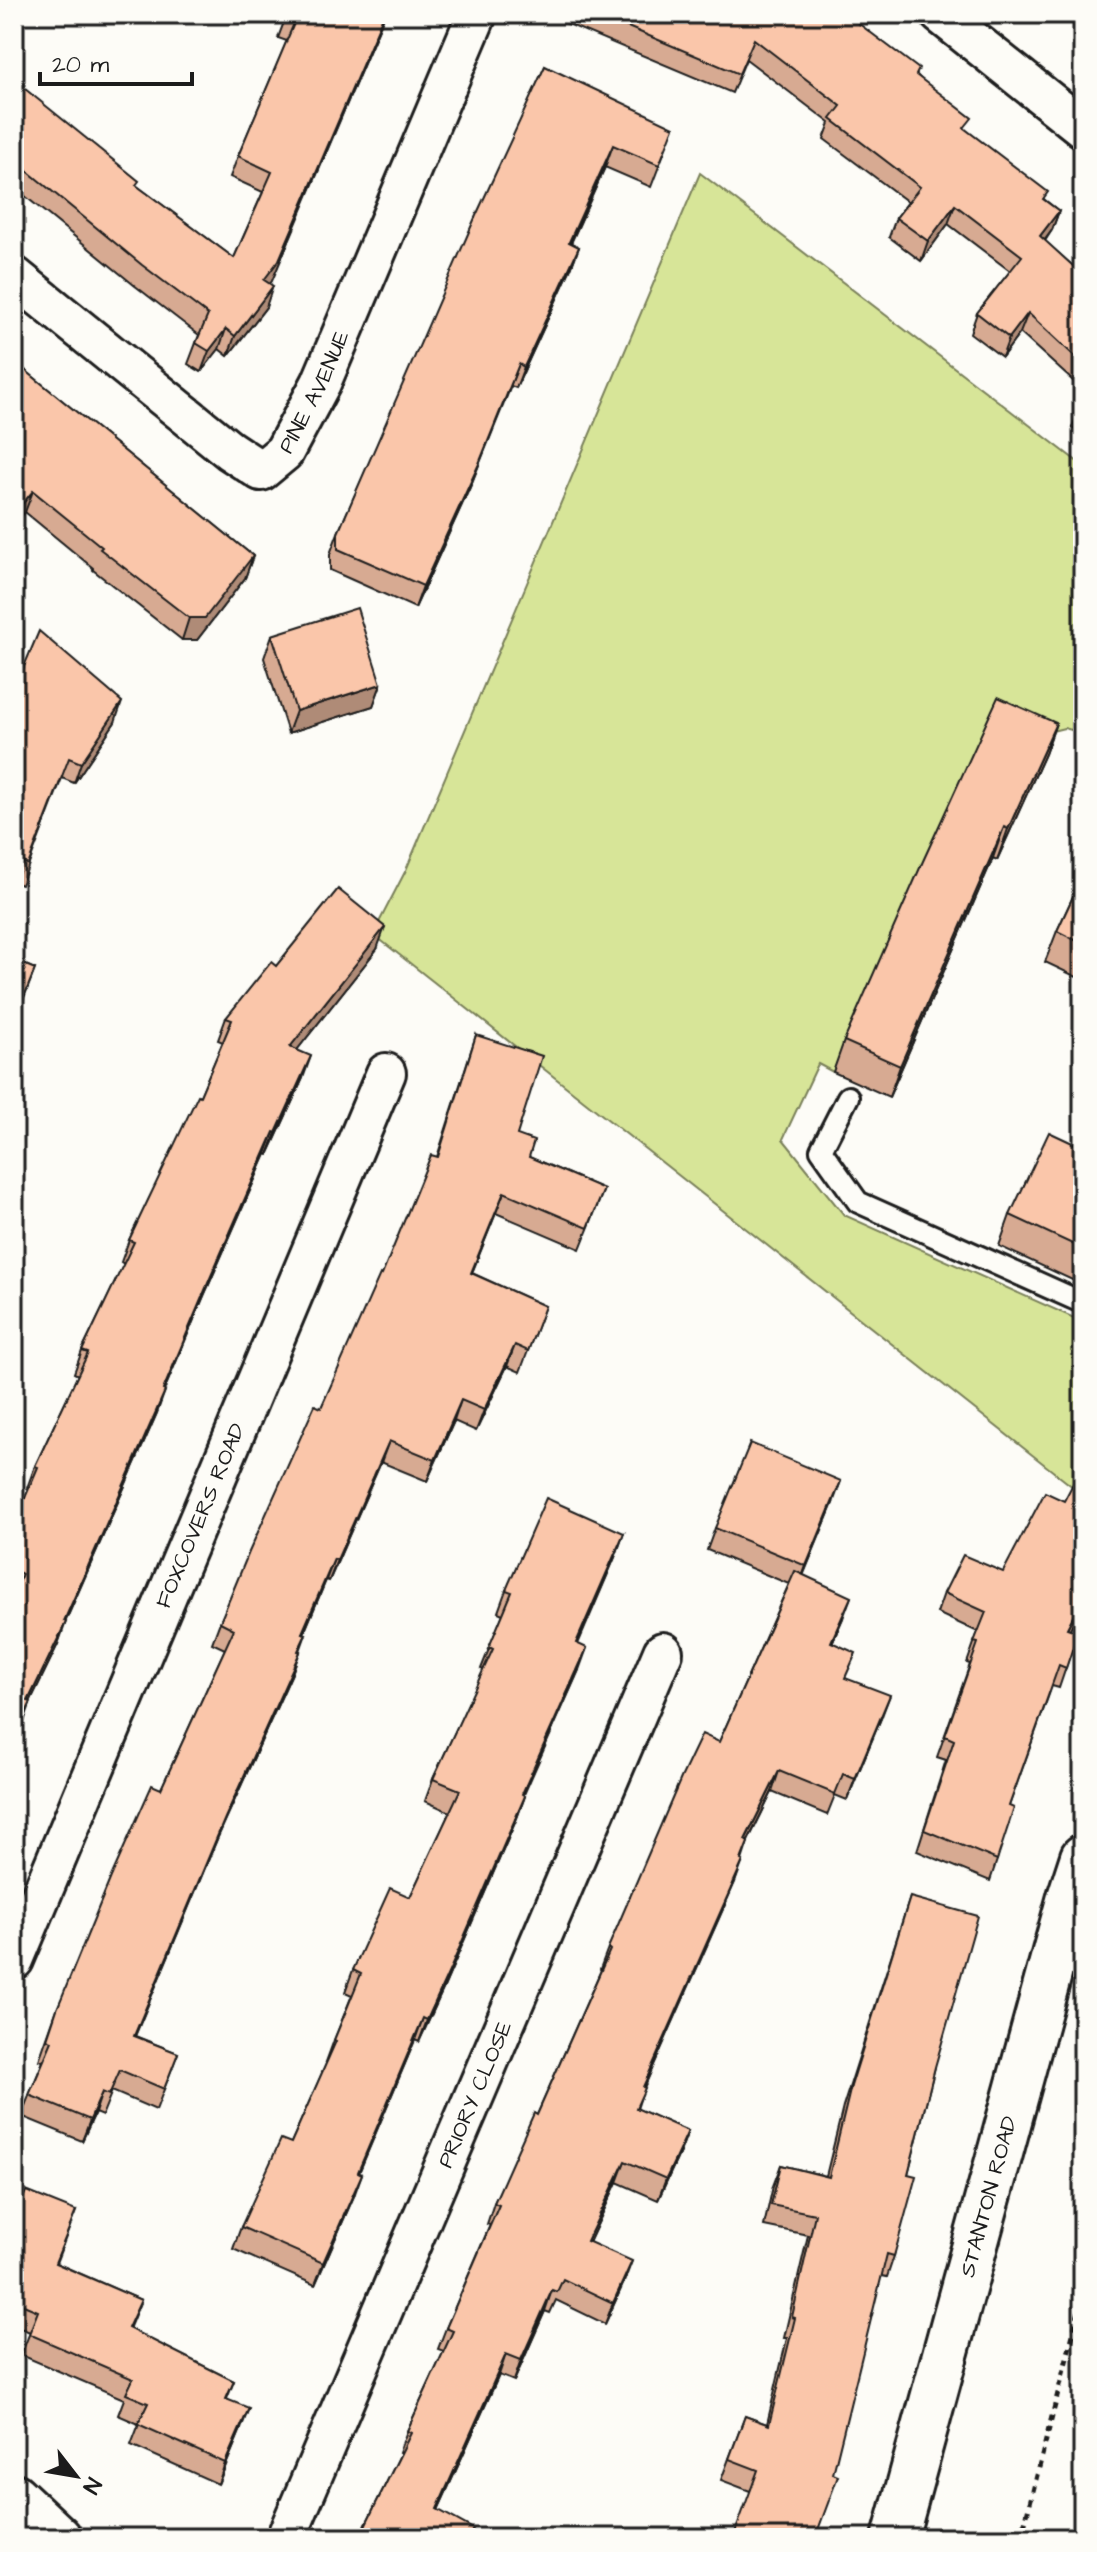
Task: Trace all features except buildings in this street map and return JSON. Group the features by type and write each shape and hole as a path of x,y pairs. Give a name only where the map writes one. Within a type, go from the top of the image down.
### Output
{"street":[{"name":"PINE AVENUE","path":"14,276 229,450 261,471 284,452 321,383 477,14"},
{"path":"940,14 1083,128"},
{"name":"FOXCOVERS ROAD","path":"14,1960 386,1073"},
{"name":"PRIORY CLOSE","path":"286,2538 663,1652"},
{"name":"STANTON ROAD","path":"895,2538 998,2155 1083,1857"},
{"path":"14,2496 59,2538"}],"lane":[{"path":"848,1097 821,1150 858,1202 1083,1303"}],"path":[{"path":"1021,2538 1083,2295"}],"green space":[{"path":"700,173 1083,466 1083,733 1064,728 1044,733 909,896 833,1072 818,1064 783,1139 844,1215 1083,1322 1083,1495 373,934 406,870"}]}
